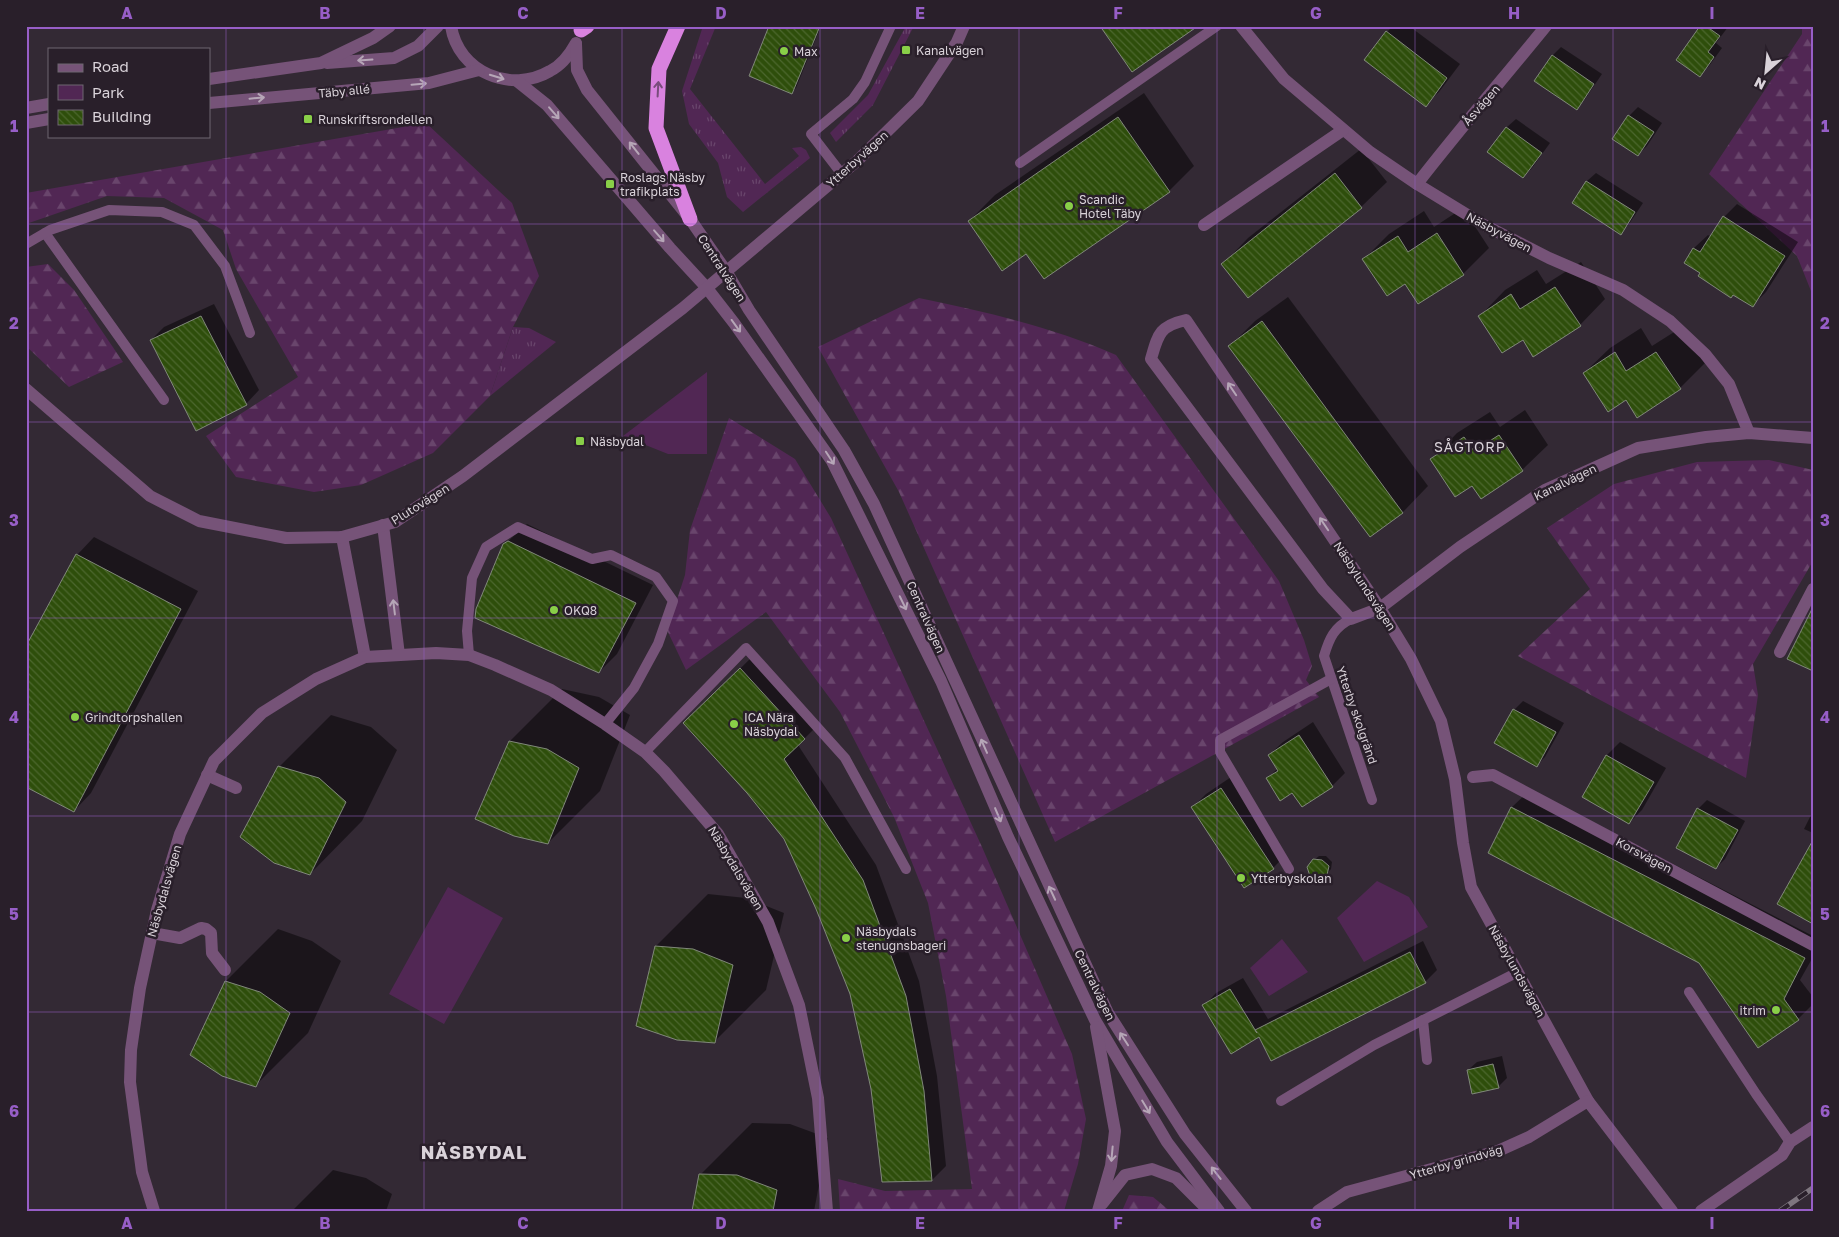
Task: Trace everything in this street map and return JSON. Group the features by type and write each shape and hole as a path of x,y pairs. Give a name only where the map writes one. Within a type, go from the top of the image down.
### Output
{"highway":[{"path":"678,26 659,69 656,128 690,219"}],"street":[{"path":"321,63 373,38 390,26"},
{"path":"210,79 321,63 394,58 418,46 438,26"},
{"name":"Centralvägen","path":"450,26 452,36 462,55 478,70 497,78 517,81 535,78 552,71 566,59 581,32"},
{"name":"Ytterbyvägen","path":"706,288 857,161 918,101 957,42 964,26"},
{"name":"Näsbyvägen","path":"1241,26 1284,79 1370,152 1417,184 1484,225 1549,258 1623,290 1670,321 1705,354 1729,384 1749,433"},
{"name":"Åsvägen","path":"1417,184 1546,26"},
{"name":"Centralvägen","path":"581,32 577,70 587,90 690,219 844,450 874,504 1108,1013 1185,1134 1246,1211"},
{"name":"Täby allé","path":"210,103 429,83 478,70"},
{"name":"Centralvägen","path":"517,81 547,105 706,288 734,323 832,460 941,681 1008,837 1095,1020 1168,1142 1218,1211"},
{"path":"26,108 48,104"},
{"path":"26,123 48,119"},
{"path":"1204,225 1343,130"},
{"name":"Plutovägen","path":"26,389 150,496 199,521 286,538 342,538 395,522 463,476 706,288"},
{"name":"Näsbylundsvägen","path":"1351,619 1323,589 1151,359 1158,334 1172,323 1186,320 1380,608 1411,659 1441,721 1455,779 1462,843 1471,887 1588,1101 1672,1211"},
{"name":"Kanalvägen","path":"1351,619 1380,608 1460,547 1545,490 1638,448 1706,437 1749,433 1813,438"},
{"path":"384,525 399,655"},
{"path":"342,538 365,657"},
{"path":"1780,652 1813,589"},
{"name":"Näsbydalsvägen","path":"154,1211 142,1172 130,1082 131,1050 140,988 157,910 180,834 214,761 262,713 316,679 365,657 436,653 469,655 495,665 551,690 605,724 645,752 718,834 768,922 799,1005 818,1098 827,1211"},
{"path":"207,775 236,788"},
{"name":"Korsvägen","path":"1473,777 1493,775 1813,945"},
{"path":"152,933 180,938 201,928 206,929 210,933 212,953 225,970"},
{"path":"1095,1020 1115,1130 1111,1166 1098,1210"},
{"name":"Ytterby grindväg","path":"1318,1211 1347,1192 1498,1151 1529,1137 1588,1101"},
{"path":"1701,1211 1782,1155 1790,1142 1813,1127"},
{"path":"1098,1210 1125,1175 1152,1169 1176,1178 1209,1211"}],"lane":[{"path":"841,173 811,134 853,99 865,82 891,26"},
{"path":"1020,163 1216,26"},
{"path":"26,244 46,233 109,210 162,212 194,225 225,266 250,333"},
{"path":"46,233 164,400"},
{"path":"469,655 467,631 472,578 486,547 518,528 592,559 610,555 656,577 673,601 658,644 638,681 605,724"},
{"name":"Ytterby skolgränd","path":"1351,619 1340,624 1328,642 1324,656 1372,800"},
{"path":"645,752 746,648 845,758 906,869"},
{"path":"1288,869 1220,752 1220,740 1331,679"},
{"path":"1281,1101 1374,1045 1518,972"},
{"path":"1689,992 1790,1142"},
{"path":"1423,1020 1427,1060"}],"green space":[{"path":"703,26 716,26 690,89 765,184 799,156 792,148 801,147 806,150 810,158 743,212 727,197 718,163 689,124 682,91"},
{"path":"906,26 914,26 873,105 836,142 830,133 868,95"},
{"path":"1802,26 1813,26 1813,296 1797,256 1709,174 1802,34"},
{"path":"426,123 512,203 539,276 513,327 490,396 433,453 361,485 314,492 236,477 206,436 298,377 236,269 223,230 164,198 107,196 26,224 26,193"},
{"path":"48,264 74,290 123,362 69,387 26,346 26,267"},
{"path":"919,298 1044,328 1116,355 1279,581 1304,640 1312,666 1306,680 1319,697 1055,842 899,492 818,347"},
{"path":"513,327 529,328 556,342 490,396"},
{"path":"707,372 707,454 668,454 623,436"},
{"path":"729,418 795,459 831,518 982,847 1072,1054 1086,1119 1078,1164 1064,1211 840,1211 838,1179 885,1191 972,1189 946,996 928,903 894,817 840,712 766,612 686,670 667,630 685,575 690,530"},
{"path":"1769,460 1813,470 1813,561 1753,664 1758,695 1746,778 1518,656 1590,589 1547,528 1614,484 1697,462"},
{"path":"1377,881 1409,897 1428,927 1364,962 1337,918"},
{"path":"448,887 503,918 444,1024 389,994"},
{"path":"1282,939 1308,972 1269,996 1250,968"},
{"path":"1129,1195 1153,1197 1170,1211 1122,1211"}],"building":[{"name":"Max","path":"769,26 820,26 792,94 749,76"},
{"path":"1100,26 1198,26 1132,72"},
{"path":"1700,26 1706,26 1720,36 1708,52 1714,57 1700,77 1676,60"},
{"path":"1386,31 1447,78 1426,107 1364,60"},
{"path":"1552,55 1594,84 1577,110 1534,81"},
{"path":"1628,115 1654,132 1638,156 1612,139"},
{"name":"Scandic Hotel Täby","path":"1118,117 1170,192 1044,279 1026,254 1002,271 968,221"},
{"path":"1506,127 1542,153 1523,178 1487,152"},
{"path":"1335,173 1362,208 1248,298 1221,264"},
{"path":"1586,181 1635,212 1621,235 1572,203"},
{"path":"1723,216 1785,256 1753,307 1733,295 1731,298 1698,276 1700,273 1684,263 1693,248 1700,252"},
{"path":"1437,233 1464,275 1418,304 1405,284 1387,296 1362,259 1398,236 1408,252"},
{"path":"1555,287 1581,326 1533,357 1523,340 1502,353 1478,316 1511,294 1520,309"},
{"path":"201,316 247,405 196,431 150,340"},
{"path":"1262,321 1403,513 1370,537 1228,346"},
{"path":"1615,352 1626,371 1656,352 1681,389 1637,418 1626,400 1608,412 1583,373"},
{"path":"1499,435 1523,471 1481,499 1472,486 1455,497 1430,459 1464,437 1474,451"},
{"name":"OKQ8","path":"508,541 636,603 599,673 475,618 476,609 503,544"},
{"name":"Grindtorpshallen","path":"76,554 181,609 74,812 26,787 26,646"},
{"path":"1813,607 1813,671 1787,659"},
{"path":"740,668 805,739 784,759 863,880 906,996 924,1091 932,1181 882,1182 871,1089 850,994 816,909 784,839 747,793 683,723"},
{"path":"1513,709 1556,732 1537,767 1494,743"},
{"path":"1299,735 1333,787 1302,807 1292,793 1280,801 1266,778 1278,771 1268,755"},
{"path":"509,741 547,749 579,768 548,844 514,836 475,819"},
{"path":"1606,755 1654,782 1629,824 1582,797"},
{"path":"278,766 319,778 346,802 310,875 274,863 240,837"},
{"path":"1221,788 1274,869 1244,888 1191,807"},
{"path":"1511,807 1805,958 1784,999 1799,1020 1758,1048 1699,963 1488,853"},
{"path":"1697,808 1738,830 1716,869 1676,848"},
{"path":"1813,840 1813,924 1777,904"},
{"path":"1313,859 1322,860 1329,866 1327,875 1319,880 1310,876 1307,867"},
{"path":"655,946 693,949 733,965 715,1043 677,1040 636,1026"},
{"path":"1410,952 1426,983 1271,1061 1259,1037 1231,1054 1202,1005 1230,989 1255,1030"},
{"path":"225,981 260,992 290,1013 256,1087 222,1076 190,1055"},
{"path":"1493,1064 1499,1088 1472,1094 1467,1070"},
{"path":"699,1174 737,1175 777,1190 773,1211 692,1211"}],"railway":[{"path":"1780,1211 1813,1188"}],"place":[{"name":"Kanalvägen","path":"906,50"},
{"name":"Max","path":"784,51"},
{"name":"Runskriftsrondellen","path":"308,119"},
{"name":"Roslags Näsby trafikplats","path":"610,184"},
{"name":"Scandic Hotel Täby","path":"1069,206"},
{"name":"Näsbydal","path":"580,441"},
{"name":"OKQ8","path":"554,610"},
{"name":"Grindtorpshallen","path":"75,717"},
{"name":"ICA Nära Näsbydal","path":"734,724"},
{"name":"Ytterbyskolan","path":"1241,878"},
{"name":"Näsbydals stenugnsbageri","path":"846,938"},
{"name":"itrim","path":"1776,1010"}],"district":[{"name":"SÅGTORP","path":"1470,446"},
{"name":"NÄSBYDAL","path":"474,1152"}]}
